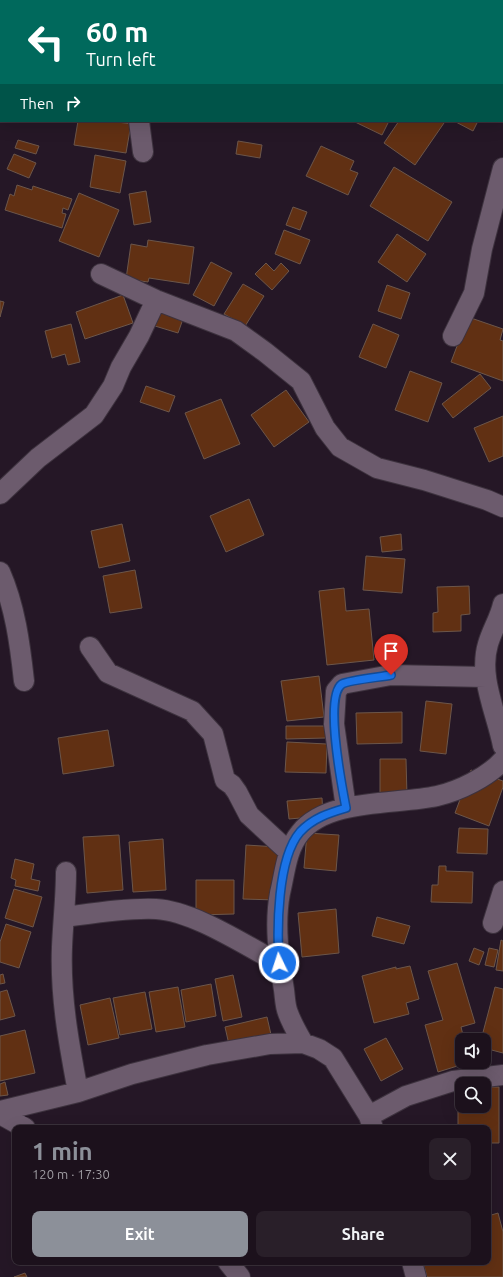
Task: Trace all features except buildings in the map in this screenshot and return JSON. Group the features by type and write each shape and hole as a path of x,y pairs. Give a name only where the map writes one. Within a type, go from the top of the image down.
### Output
{"street":[{"path":"139,122 143,152"},
{"path":"453,336 474,293 482,249 503,168"},
{"path":"101,274 156,300 236,331 265,352 300,381 325,428 340,447 377,468 424,480 487,500 503,508"},
{"path":"0,494 38,458 94,415 113,386 121,367 139,336 156,300"},
{"path":"0,572 9,597 19,638 24,681"},
{"path":"503,604 500,616 488,644 485,678 499,723 503,746"},
{"path":"90,647 108,673 192,711 213,734 225,780 238,792 249,815 289,852"},
{"path":"346,808 334,724 336,691 342,684 391,675 485,678"},
{"path":"303,1044 288,1012 279,963 277,934 278,903 289,852 300,833 311,822 325,814 346,808 438,796 464,786 496,768 503,760"},
{"path":"66,872 65,917 62,948 64,1014 78,1092"},
{"path":"493,923 503,891"},
{"path":"65,917 116,911 158,909 192,918 279,963"},
{"path":"0,1111 78,1092 132,1074 207,1055 270,1044 303,1044 319,1049 333,1058 371,1122 406,1096 453,1081 503,1075"},
{"path":"0,1114 20,1125"},
{"path":"230,1265 240,1277"},
{"path":"413,1265 416,1277"}],"route":[{"path":"279,963 277,934 278,903 289,852 300,833 311,822 325,814 346,808 334,724 336,691 342,684 391,675"}]}
